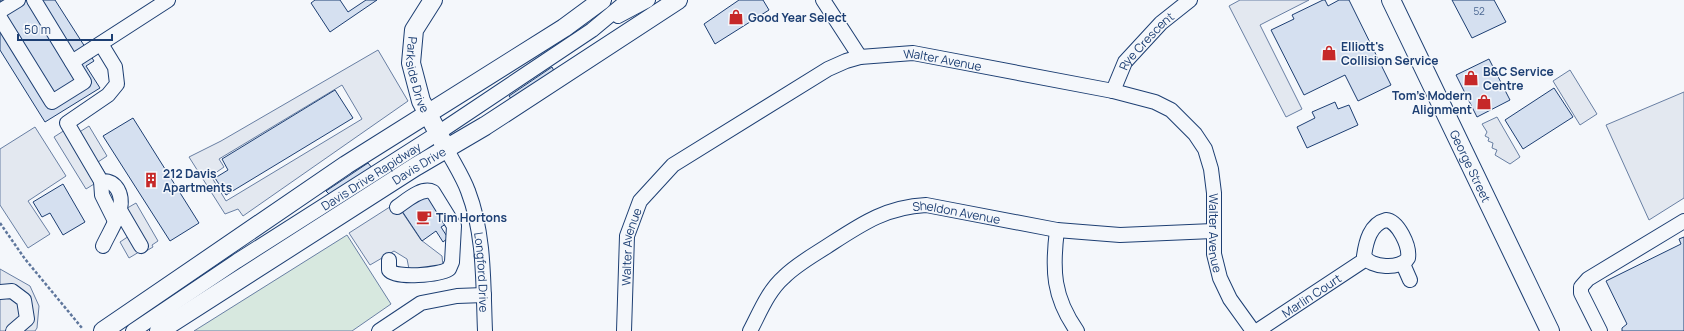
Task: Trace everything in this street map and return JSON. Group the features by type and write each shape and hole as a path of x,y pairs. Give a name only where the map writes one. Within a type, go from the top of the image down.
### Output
{"main road":[{"name":"Parkside Drive","path":"433,0 414,30 411,63 426,114 442,140"},
{"path":"103,331 269,216 426,114 564,28 602,0"},
{"name":"Davis Drive","path":"154,325 442,140 485,126 678,0"},
{"name":"George Street","path":"1391,0 1550,331"}],"street":[{"path":"0,11 18,0"},
{"path":"0,18 52,102 84,82 34,0"},
{"path":"72,62 168,0"},
{"path":"442,140 592,30 628,0"},
{"path":"592,30 648,0"},
{"path":"823,0 860,57"},
{"name":"Rye Crescent","path":"1113,91 1125,62 1161,23 1190,0"},
{"path":"101,44 115,67 117,84 108,95 67,123 101,181 109,180 116,186 121,196 117,215 103,246"},
{"name":"Walter Avenue","path":"624,331 627,236 640,201 673,165 828,69 860,57 912,53 1113,91 1155,102 1172,110 1195,134 1205,149 1211,169 1214,193 1214,254 1220,278 1230,298 1253,331"},
{"name":"Longford Drive","path":"442,140 468,190 474,208 480,250 484,295 485,331"},
{"path":"389,260 389,270 391,273 400,276 442,272 449,269 452,262 454,226 433,192 428,190 422,191 397,207"},
{"name":"Sheldon Avenue","path":"750,331 768,296 784,277 866,221 893,209 926,205 1057,230 1120,235 1213,231"},
{"path":"117,215 141,246"},
{"path":"1390,220 1396,226 1408,249 1408,258 1403,264 1393,266 1384,265 1366,259 1364,256 1367,241 1374,227 1381,221 1390,220"},
{"path":"1600,331 1582,293 1581,287 1588,278 1684,221"},
{"path":"1057,230 1053,265 1057,294 1064,311 1077,331"},
{"name":"Marlin Court","path":"1257,331 1366,259"},
{"path":"1403,264 1410,280"},
{"path":"0,292 12,291 24,300 27,319 13,331"},
{"path":"379,331 422,303 457,296 484,295"},
{"path":"125,331 154,325"},
{"path":"133,331 154,325"}],"path":[{"path":"0,223 25,260 82,328"}],"shaded area":[{"path":"1240,0 1309,0 1260,25 1302,109 1286,117 1229,6"},
{"path":"378,50 408,101 243,216 238,209 225,214 189,157 221,141","holes":["342,85 362,119 226,201 211,176 224,167 219,159"]},
{"path":"1570,70 1597,114 1580,125 1553,81"},
{"path":"1684,92 1684,198 1649,220 1606,125"},
{"path":"1497,117 1520,157 1510,164 1495,155 1497,150 1492,148 1493,143 1488,141 1489,138 1485,136 1487,132 1482,124"},
{"path":"89,126 107,156 98,162 107,176 86,189 54,137 65,130 70,138"},
{"path":"35,127 66,176 28,201 50,234 28,248 0,205 0,149"},
{"path":"136,203 158,241 152,245 153,247 141,254 139,252 129,258 120,242 129,236 117,214"},
{"path":"396,203 421,240 442,256 443,266 409,269 407,259 394,251 370,265 349,233"},
{"path":"347,235 391,304 352,331 194,331"},
{"path":"0,269 30,286 39,306 37,328 35,331 0,331"}],"building":[{"path":"0,0 55,0 94,61 86,66 100,88 45,122 0,50"},
{"path":"315,0 340,0 348,12 366,0 377,0 330,32 311,3"},
{"name":"Good Year Select","path":"739,0 763,0 769,10 715,44 704,24"},
{"name":"Elliott's Collision Service","path":"1325,0 1328,6 1339,0 1349,0 1391,85 1358,101 1345,75 1304,95 1271,30 1294,19 1292,15"},
{"path":"1452,0 1494,0 1506,22 1472,38"},
{"path":"1489,59 1510,100 1477,117 1456,75"},
{"path":"552,67 555,73 513,101 509,96"},
{"path":"1554,88 1573,117 1523,149 1505,120"},
{"path":"335,90 353,118 226,195 215,178 228,170 222,159"},
{"path":"1335,102 1338,109 1349,105 1358,125 1307,148 1297,127 1315,118 1312,112"},
{"name":"212 Davis Apartments","path":"133,118 199,223 170,241 103,136"},
{"path":"368,163 373,169 332,197 326,191"},
{"path":"63,184 85,222 63,235 50,213 42,217 33,202"},
{"name":"Tim Hortons","path":"427,195 446,224 441,227 448,238 443,242 436,231 422,241 402,211"},
{"path":"1684,237 1684,331 1622,331 1622,328 1627,324 1606,281 1681,244 1679,239"}],"place":[{"name":"Good Year Select","path":"736,17"},
{"name":"Elliott's Collision Service","path":"1329,53"},
{"name":"B&C Service Centre","path":"1471,78"},
{"name":"Tom's Modern Alignment","path":"1484,102"},
{"name":"212 Davis Apartments","path":"151,180"},
{"name":"Tim Hortons","path":"424,217"}]}
